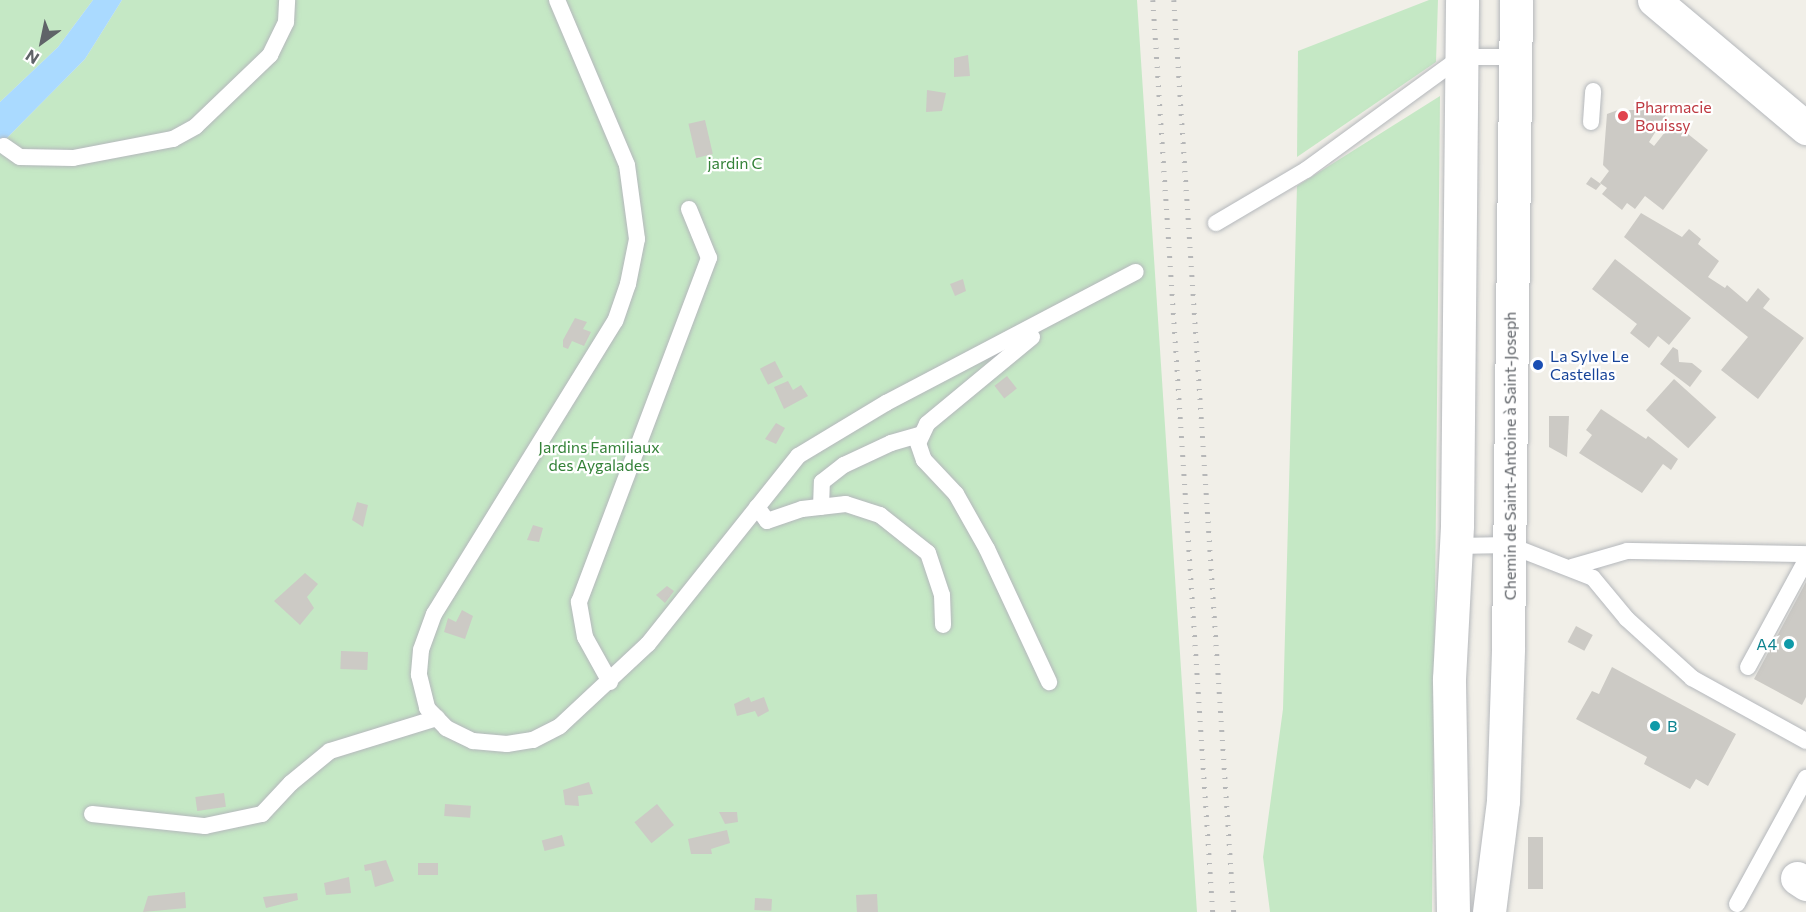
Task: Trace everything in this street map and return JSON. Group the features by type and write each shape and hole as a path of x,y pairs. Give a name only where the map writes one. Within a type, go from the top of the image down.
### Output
{"main road":[{"path":"1453,912 1449,680 1456,546 1462,0"},
{"name":"Chemin de Saint-Antoine à Saint-Joseph","path":"1489,912 1503,801 1517,57 1515,0"},
{"path":"1654,0 1806,128"}],"lane":[{"path":"4,146 20,158 73,158 173,139 196,126 270,55 286,22 286,0"},
{"path":"557,0 627,165 637,239 628,284 615,321 435,614 421,650 419,675 428,708 446,728 473,741 507,744 533,740 560,726 610,682 648,644 798,456 886,403 1056,317 1136,272"},
{"path":"1216,223 1306,170 1461,57 1517,57"},
{"path":"1591,122 1593,91"},
{"path":"610,682 585,637 579,602 709,258 688,209"},
{"path":"1049,682 961,503 924,460 918,443 927,424 1056,317"},
{"path":"820,507 822,482 844,465 891,443 922,435"},
{"path":"757,507 767,520 820,507 846,504 879,515 928,553 942,595 943,625"},
{"path":"1456,546 1509,545 1572,567 1593,578 1627,619 1692,678 1806,741"},
{"path":"1572,567 1627,551 1806,554"},
{"path":"1748,667 1806,560"},
{"path":"92,814 205,826 262,814 291,783 330,751 437,718"},
{"path":"1737,904 1806,778"}],"green space":[{"path":"0,0 93,0 58,47 0,102"},
{"name":"Jardins Familiaux des Aygalades","path":"122,0 1137,0 1197,912 0,912 0,145 85,59"},
{"path":"1429,0 1438,0 1436,62 1297,157 1298,51"},
{"path":"1440,96 1432,912 1270,912 1263,857 1283,709 1297,186"}],"water":[{"path":"93,0 122,0 85,59 0,145 0,102 58,47"}],"building":[{"path":"968,55 970,76 954,77 954,58"},
{"path":"927,90 946,93 942,111 926,112"},
{"path":"1640,107 1666,115 1649,142 1654,146 1673,122 1708,150 1663,210 1645,196 1635,209 1627,203 1622,210 1602,194 1607,188 1600,183 1609,171 1603,165 1607,114 1618,110 1638,110"},
{"path":"705,120 713,154 696,158 688,124"},
{"path":"1591,177 1601,184 1596,190 1586,184"},
{"path":"1641,213 1682,237 1689,229 1701,239 1698,244 1719,261 1708,277 1725,288 1727,285 1747,302 1758,288 1770,299 1763,308 1804,338 1758,399 1721,370 1748,337 1624,237"},
{"path":"1615,259 1691,318 1669,345 1658,336 1649,348 1630,333 1637,324 1592,289"},
{"path":"963,279 966,291 955,296 950,284"},
{"path":"575,318 587,322 583,329 591,332 584,346 572,341 568,349 563,347 563,340"},
{"path":"1673,347 1678,350 1679,362 1692,363 1702,371 1690,387 1660,364"},
{"path":"775,361 783,377 768,385 760,369"},
{"path":"1007,376 1017,389 1004,398 994,386"},
{"path":"1674,379 1716,417 1688,448 1646,410"},
{"path":"788,381 793,390 801,385 808,396 784,409 774,387"},
{"path":"1601,409 1646,439 1648,436 1678,459 1671,470 1663,464 1642,493 1579,453 1592,435 1586,430"},
{"path":"1549,416 1569,416 1567,457 1549,447"},
{"path":"776,423 785,428 776,444 765,439"},
{"path":"357,502 368,505 363,527 352,520"},
{"path":"533,525 543,528 539,542 527,540"},
{"path":"305,573 318,584 307,597 314,608 300,625 274,601"},
{"name":"A4","path":"1806,582 1806,697 1802,705 1754,679"},
{"path":"667,586 674,591 665,603 656,595"},
{"path":"462,610 473,616 465,639 444,632 448,618 456,622"},
{"path":"1576,626 1593,635 1584,651 1568,642"},
{"path":"341,651 368,652 367,670 340,669"},
{"name":"B","path":"1612,667 1736,734 1708,786 1696,779 1690,789 1644,764 1647,757 1576,719 1592,691 1599,694"},
{"path":"749,697 751,702 764,697 769,711 758,717 755,711 737,716 734,704"},
{"path":"589,782 593,794 578,796 579,806 565,805 563,790"},
{"path":"224,793 226,807 197,811 195,797"},
{"path":"445,804 471,806 470,818 444,816"},
{"path":"657,804 674,825 651,843 634,822"},
{"path":"719,812 737,812 738,822 725,824"},
{"path":"727,830 730,843 711,849 712,854 691,854 688,839"},
{"path":"562,835 565,846 545,851 542,840"},
{"path":"1528,837 1543,837 1543,889 1528,889"},
{"path":"386,860 394,881 375,887 371,870 365,871 364,865"},
{"path":"418,863 438,863 438,875 418,875"},
{"path":"349,877 351,893 326,895 324,883"},
{"path":"185,892 186,908 143,912 148,896"},
{"path":"297,893 298,900 266,908 263,897"},
{"path":"877,894 878,912 857,912 856,895"},
{"path":"755,898 772,899 771,911 754,910"}],"railway":[{"path":"1153,0 1213,912"},
{"path":"1174,0 1234,912"}],"place":[{"name":"Pharmacie Bouissy","path":"1623,116"},
{"name":"La Sylve Le Castellas","path":"1538,365"},
{"name":"A4","path":"1789,644"},
{"name":"B","path":"1655,726"}],"park label":[{"name":"jardin C","path":"735,163"}]}
